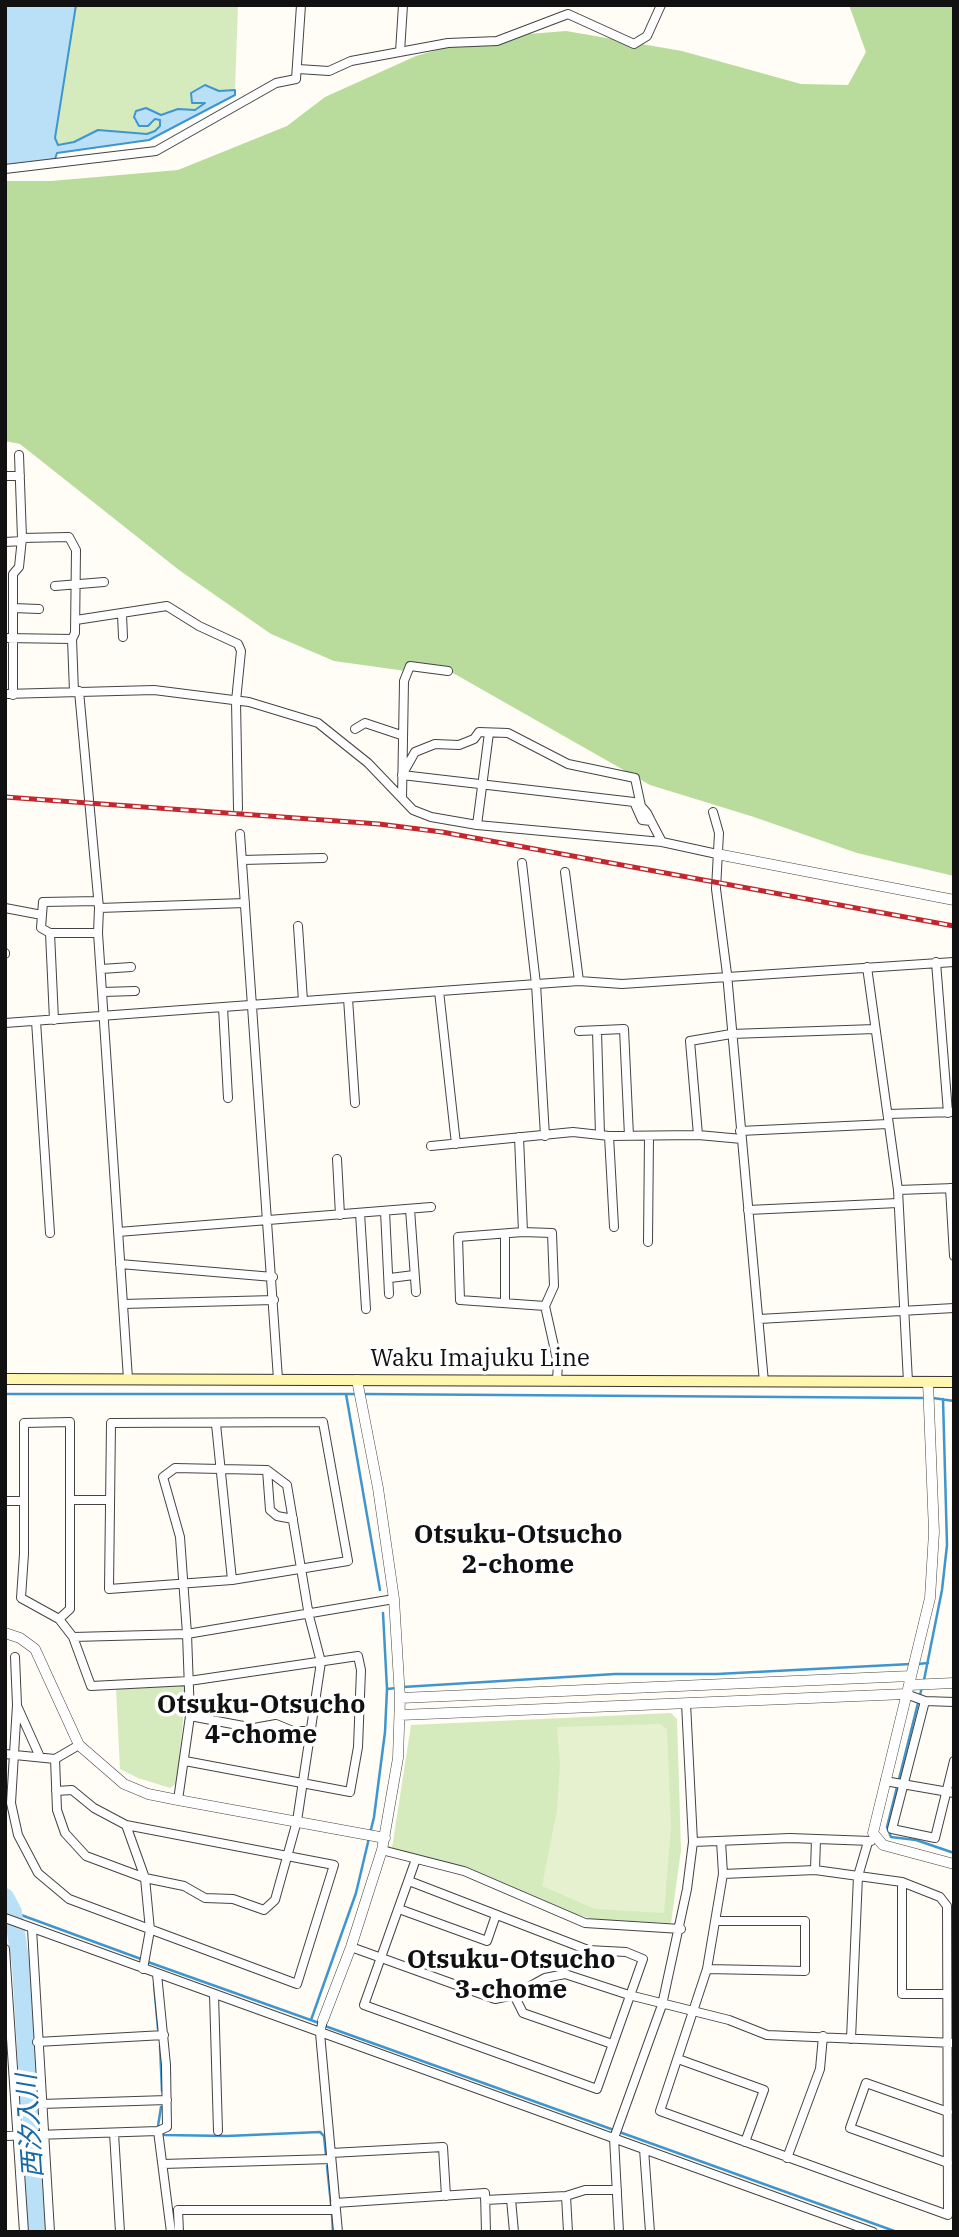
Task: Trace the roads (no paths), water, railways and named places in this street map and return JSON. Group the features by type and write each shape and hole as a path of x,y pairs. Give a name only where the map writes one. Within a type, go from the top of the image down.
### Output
{"main road":[{"name":"Waku Imajuku Line","path":"5,1379 954,1382"}],"street":[{"path":"5,169 156,151 276,83 296,79 301,5"},
{"path":"400,52 403,5"},
{"path":"298,69 329,71 351,61 448,43 497,41 568,10 634,44 648,36 661,5"},
{"path":"19,454 22,540 19,567 13,575 9,590 13,608 9,638 9,694 154,690 236,701 318,723 368,763 413,810 431,817 477,825 662,842 954,900"},
{"path":"5,475 20,476"},
{"path":"5,542 69,537 76,550 76,620 72,639 99,904 98,933 128,1379"},
{"path":"55,586 104,582"},
{"path":"76,620 122,615 135,608 167,606 207,631 238,644 241,651 236,701 238,809"},
{"path":"13,608 39,609"},
{"path":"122,615 123,637"},
{"path":"9,638 72,639"},
{"path":"402,798 404,681 410,666 448,671"},
{"path":"355,729 365,723 401,735"},
{"path":"402,775 415,752 435,744 460,745 474,739 479,732 508,733 568,764 635,778 641,806 662,842"},
{"path":"477,825 489,733"},
{"path":"402,775 634,802 642,820 651,821"},
{"path":"713,812 719,833 716,889 727,974 764,1382"},
{"path":"240,834 278,1380"},
{"path":"242,860 323,859"},
{"path":"522,863 536,985 545,1136"},
{"path":"565,872 579,981"},
{"path":"98,933 50,933 41,928 43,902 245,903"},
{"path":"5,908 42,915"},
{"path":"298,926 303,1001"},
{"path":"50,933 54,1020"},
{"path":"431,1146 572,1132 605,1136 741,1135 951,1112 936,962"},
{"path":"5,1023 579,981 622,984 727,974 954,962"},
{"path":"101,969 131,967"},
{"path":"867,967 898,1190 907,1310 908,1382"},
{"path":"103,992 135,991"},
{"path":"439,991 456,1144"},
{"path":"348,998 355,1103"},
{"path":"223,1007 228,1098"},
{"path":"36,1021 50,1233"},
{"path":"579,1031 624,1029 629,1136"},
{"path":"698,1135 690,1041 731,1034 875,1029"},
{"path":"597,1031 614,1227"},
{"path":"648,1242 649,1136"},
{"path":"519,1138 523,1232"},
{"path":"337,1159 340,1215"},
{"path":"898,1190 952,1188 954,1256"},
{"path":"748,1210 898,1203"},
{"path":"118,1232 431,1207"},
{"path":"410,1209 415,1292"},
{"path":"385,1211 389,1294"},
{"path":"360,1213 366,1309"},
{"path":"545,1306 505,1301 460,1300 458,1237 523,1232 552,1233 554,1286 545,1306 558,1364 557,1380"},
{"path":"505,1234 505,1301"},
{"path":"120,1264 273,1278"},
{"path":"390,1278 414,1275"},
{"path":"123,1304 274,1300"},
{"path":"759,1319 954,1308"},
{"path":"338,2232 320,2033 382,1850 398,1758 400,1715 394,1600 378,1488 357,1380"},
{"path":"851,2039 858,1876 872,1841 925,1623 932,1577 934,1519 928,1382"},
{"path":"59,1619 70,1609 70,1422 24,1423 21,1598 59,1619 73,1637 91,1686 189,1681 358,1656 361,1670 358,1747 350,1792 185,1761"},
{"path":"323,1422 348,1561 232,1580 110,1589 111,1423 216,1424 323,1422"},
{"path":"216,1424 232,1580"},
{"path":"55,1759 57,1810 65,1833 86,1856 145,1878 184,1886 205,1898 233,1899 264,1910 275,1900 298,1821 321,1662 309,1616 287,1485 267,1470 175,1468 163,1477 180,1537 187,1634 190,1716 178,1800"},
{"path":"267,1470 270,1510 277,1516 293,1519"},
{"path":"72,1500 110,1500"},
{"path":"5,1501 23,1501"},
{"path":"73,1637 187,1634 394,1600"},
{"path":"5,1633 28,1642 42,1658 79,1745 124,1784 148,1794 385,1838"},
{"path":"15,1657 17,1705 9,1755 11,1803 18,1835 38,1872 69,1899 297,1984 334,1865 126,1825 94,1808 72,1790 56,1791"},
{"path":"400,1698 954,1683"},
{"path":"400,1715 686,1703 908,1685 925,1700 954,1702"},
{"path":"925,1700 892,1829 935,1838 950,1793 954,1761"},
{"path":"619,2232 614,2138 662,2005 681,1929 692,1842 686,1703"},
{"path":"17,1705 40,1757"},
{"path":"190,1716 254,1728 276,1724 293,1731 312,1731"},
{"path":"9,1755 55,1759 79,1745"},
{"path":"885,1781 950,1793"},
{"path":"126,1825 145,1878 150,1930 148,1957 143,1969"},
{"path":"692,1842 816,1839 872,1841 954,1864"},
{"path":"815,1870 816,1839"},
{"path":"721,1841 723,1874 707,1969 660,2111 948,2215 951,2043 947,1994 947,1906 940,1897 902,1882 815,1870 723,1874"},
{"path":"382,1850 464,1871 585,1923 681,1929"},
{"path":"409,1881 589,1950 626,1952 643,1959 597,2089 364,2005 416,1858"},
{"path":"902,1882 902,1994 947,1994"},
{"path":"399,1909 487,1941 496,1915"},
{"path":"5,1918 873,2232"},
{"path":"707,1969 805,1971 805,1921 716,1921"},
{"path":"32,1928 50,2232"},
{"path":"351,1947 495,1999 514,1995 545,1978 565,1974 662,2005 729,2020 767,2035 951,2043"},
{"path":"5,1949 20,2135 24,2232"},
{"path":"5,2136 158,2132 167,2127 164,2035 157,1974"},
{"path":"214,1994 218,2131"},
{"path":"514,1995 523,2013 612,2044"},
{"path":"37,2042 164,2035"},
{"path":"787,2158 820,2069 823,2036"},
{"path":"678,2059 764,2090 745,2142"},
{"path":"948,2112 866,2083 850,2128 948,2163"},
{"path":"41,2104 167,2100"},
{"path":"158,2132 172,2232"},
{"path":"114,2133 120,2232"},
{"path":"163,2164 331,2156 443,2147 446,2196"},
{"path":"644,2149 650,2232"},
{"path":"485,2200 566,2196 585,2190 617,2190"},
{"path":"179,2232 177,2210 335,2206 485,2193 486,2232"},
{"path":"566,2196 568,2232"},
{"path":"511,2199 514,2232"}],"water":[{"path":"5,5 76,5 55,138 58,145 74,142 98,130 147,134 155,131 160,126 160,120 155,119 148,126 139,126 134,117 136,111 146,108 161,115 178,109 195,110 205,103 192,103 191,93 205,85 219,91 235,90 235,95 149,140 57,153 55,159 5,165"}],"waterway":[{"path":"5,1394 356,1394"},
{"path":"346,1394 380,1590"},
{"path":"362,1394 926,1398"},
{"path":"933,1398 954,1401"},
{"path":"924,1680 942,1590 947,1545 943,1399"},
{"path":"311,2020 356,1893 374,1817 385,1732 387,1689 383,1613"},
{"path":"917,1664 928,1663"},
{"path":"403,1687 615,1674 717,1674 911,1664"},
{"path":"922,1687 887,1827 891,1837 916,1840 954,1853"},
{"path":"387,1689 397,1688"},
{"name":"西汐入川","path":"5,1897 13,1912 21,1966 37,2232"},
{"path":"13,1912 141,1959"},
{"path":"148,1962 319,2023"},
{"path":"154,1984 158,2029"},
{"path":"325,2026 897,2232"},
{"path":"160,2046 162,2091"},
{"path":"161,2107 158,2126 164,2135 227,2136 320,2132 324,2136 326,2156"},
{"path":"327,2166 331,2204"},
{"path":"332,2215 333,2232"}],"railway":[{"path":"5,797 379,824 442,832 954,926"}],"district":[{"name":"Otsuku-Otsucho 2-chome","path":"518,1550"},
{"name":"Otsuku-Otsucho 4-chome","path":"261,1720"},
{"name":"Otsuku-Otsucho 3-chome","path":"511,1975"}]}
